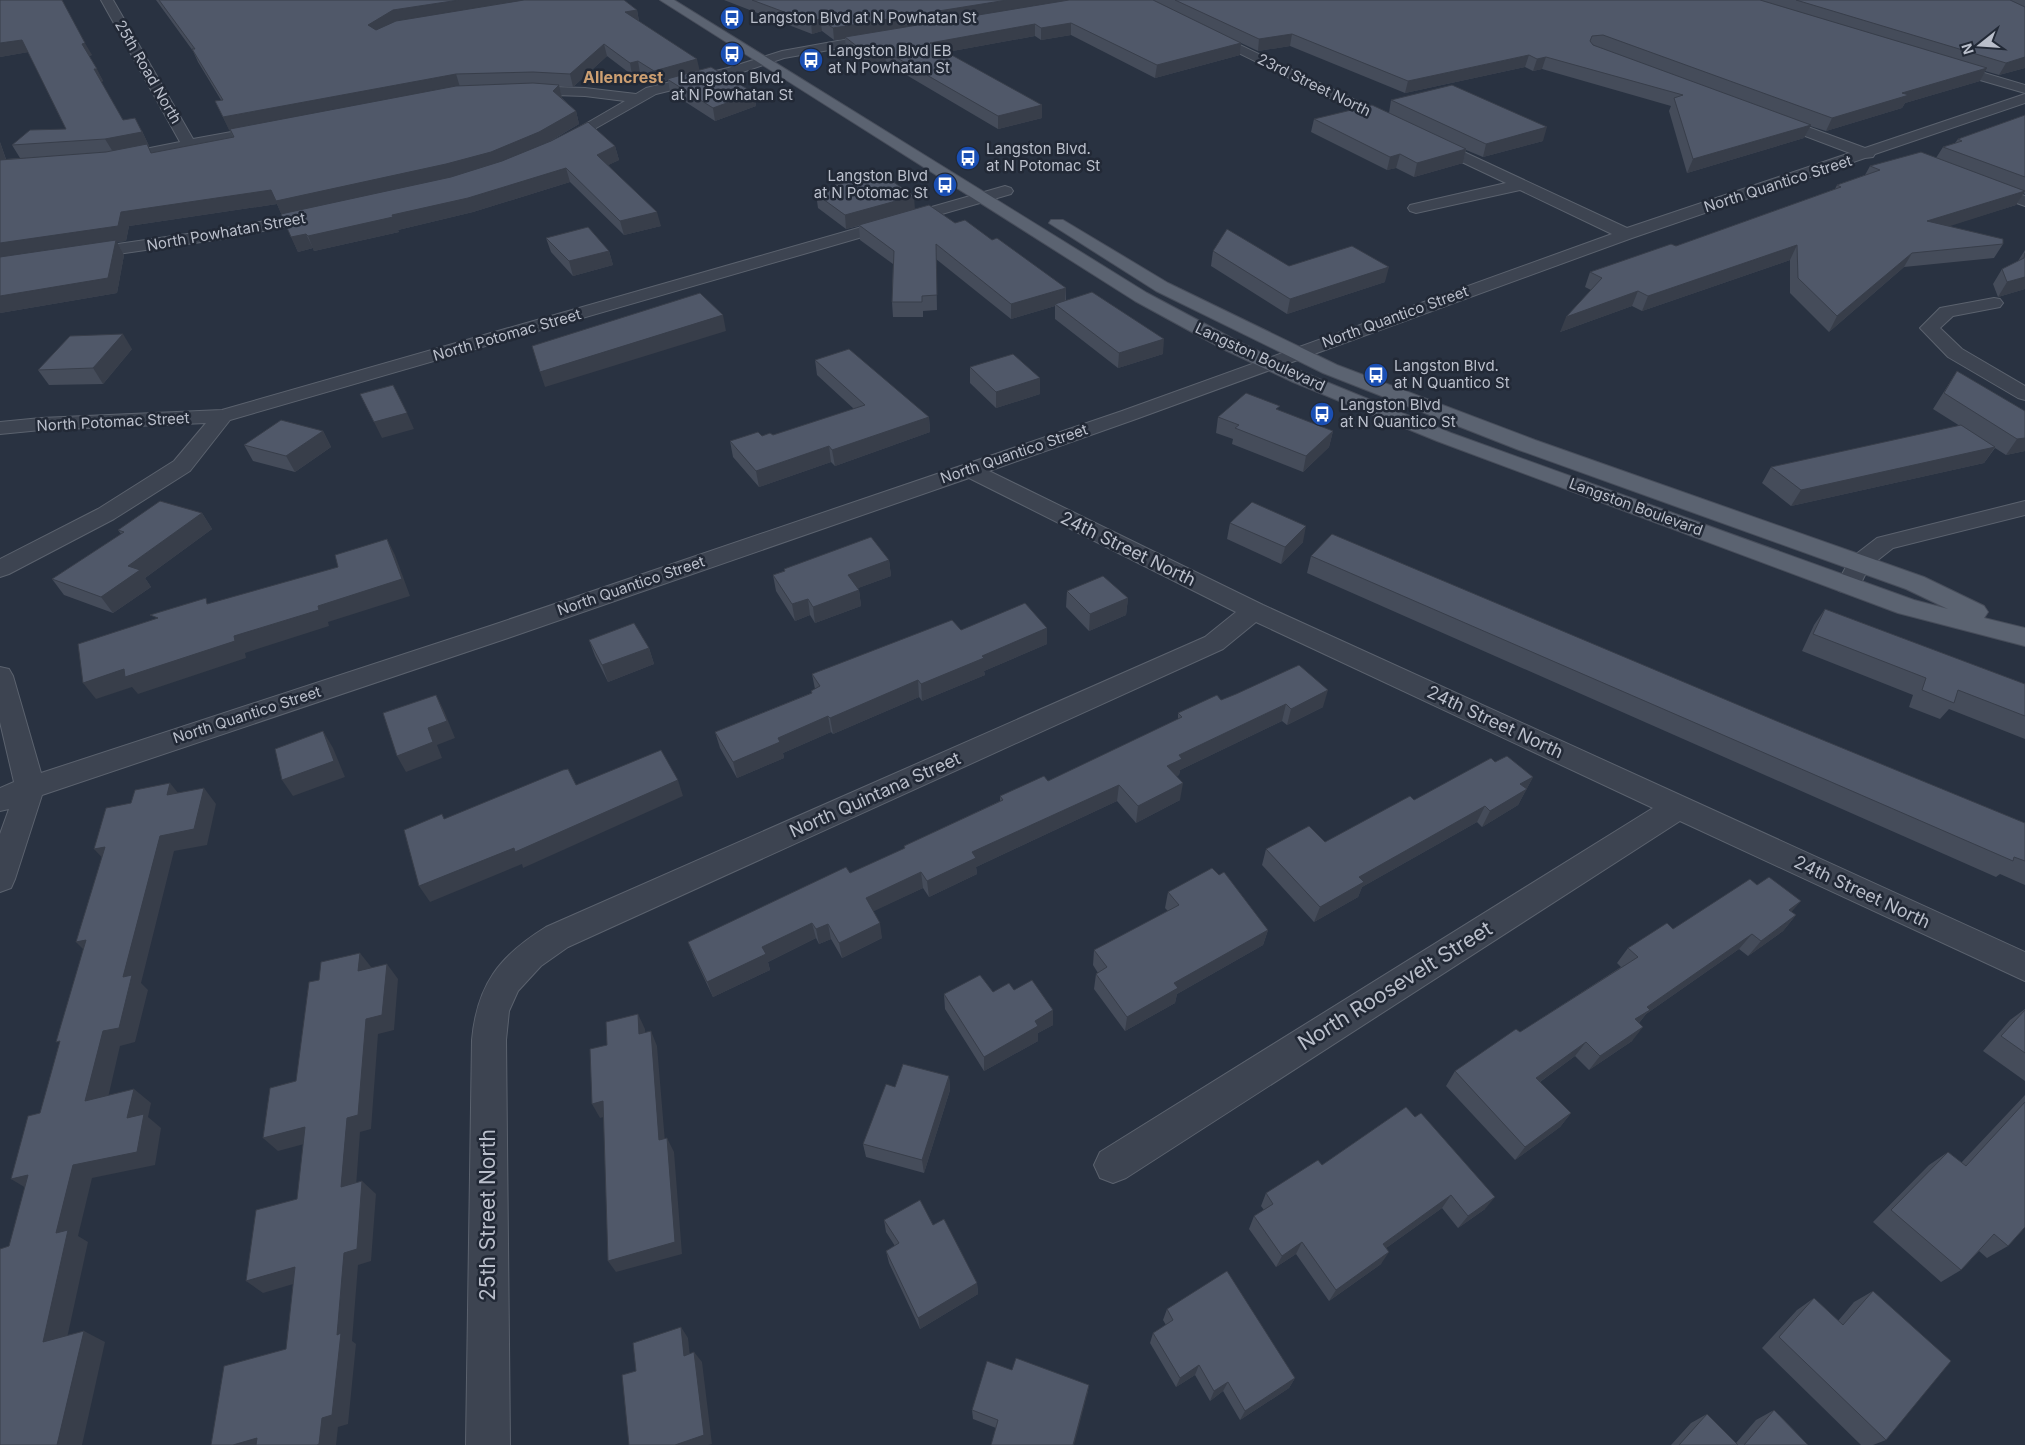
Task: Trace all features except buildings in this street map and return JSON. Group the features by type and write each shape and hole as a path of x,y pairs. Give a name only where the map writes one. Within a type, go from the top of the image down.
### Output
{"main road":[{"name":"Langston Boulevard","path":"666,0 1141,297 1270,363 1410,424 1907,607 2024,637"},
{"name":"Langston Boulevard","path":"692,0 1162,286 1295,354 1431,410 1915,583 2024,637"}],"street":[{"name":"25th Road North","path":"107,0 189,145"},
{"name":"23rd Street North","path":"1137,0 1626,234"},
{"path":"549,150 602,121 637,98 656,89 782,55 895,35"},
{"path":"1932,61 2025,89"},
{"path":"511,90 585,92 637,98"},
{"name":"North Quantico Street","path":"0,800 30,788 508,629 1129,415 1626,234 1885,152 2025,98"},
{"path":"1760,114 1885,152"},
{"path":"100,161 286,126"},
{"path":"1972,181 2025,202"},
{"path":"1416,208 1521,185"},
{"name":"North Potomac Street","path":"0,428 41,424 223,416 1005,192"},
{"name":"North Powhatan Street","path":"65,257 222,234 340,211"},
{"path":"1994,303 1947,312 1929,328 1955,353 2025,394"},
{"path":"0,569 106,514 182,466 223,416"},
{"name":"24th Street North","path":"968,469 1254,611 2025,967"},
{"path":"1848,585 1859,563 1885,543 2025,508"},
{"name":"North Quintana Street","path":"502,986 520,964 557,937 1214,643 1254,611"},
{"path":"0,676 24,757 30,788 0,879"},
{"name":"North Roosevelt Street","path":"1113,1165 1678,807"},
{"name":"25th Street North","path":"488,1445 489,1069 494,1003 502,986"}],"place":[{"name":"Langston Blvd at N Powhatan St","path":"732,18"},
{"name":"Langston Blvd. at N Powhatan St","path":"732,54"},
{"name":"Langston Blvd EB at N Powhatan St","path":"811,60"},
{"name":"Langston Blvd. at N Potomac St","path":"968,158"},
{"name":"Langston Blvd at N Potomac St","path":"945,185"},
{"name":"Langston Blvd. at N Quantico St","path":"1376,375"},
{"name":"Langston Blvd at N Quantico St","path":"1322,414"}],"district":[{"name":"Allencrest","path":"623,77"}]}
